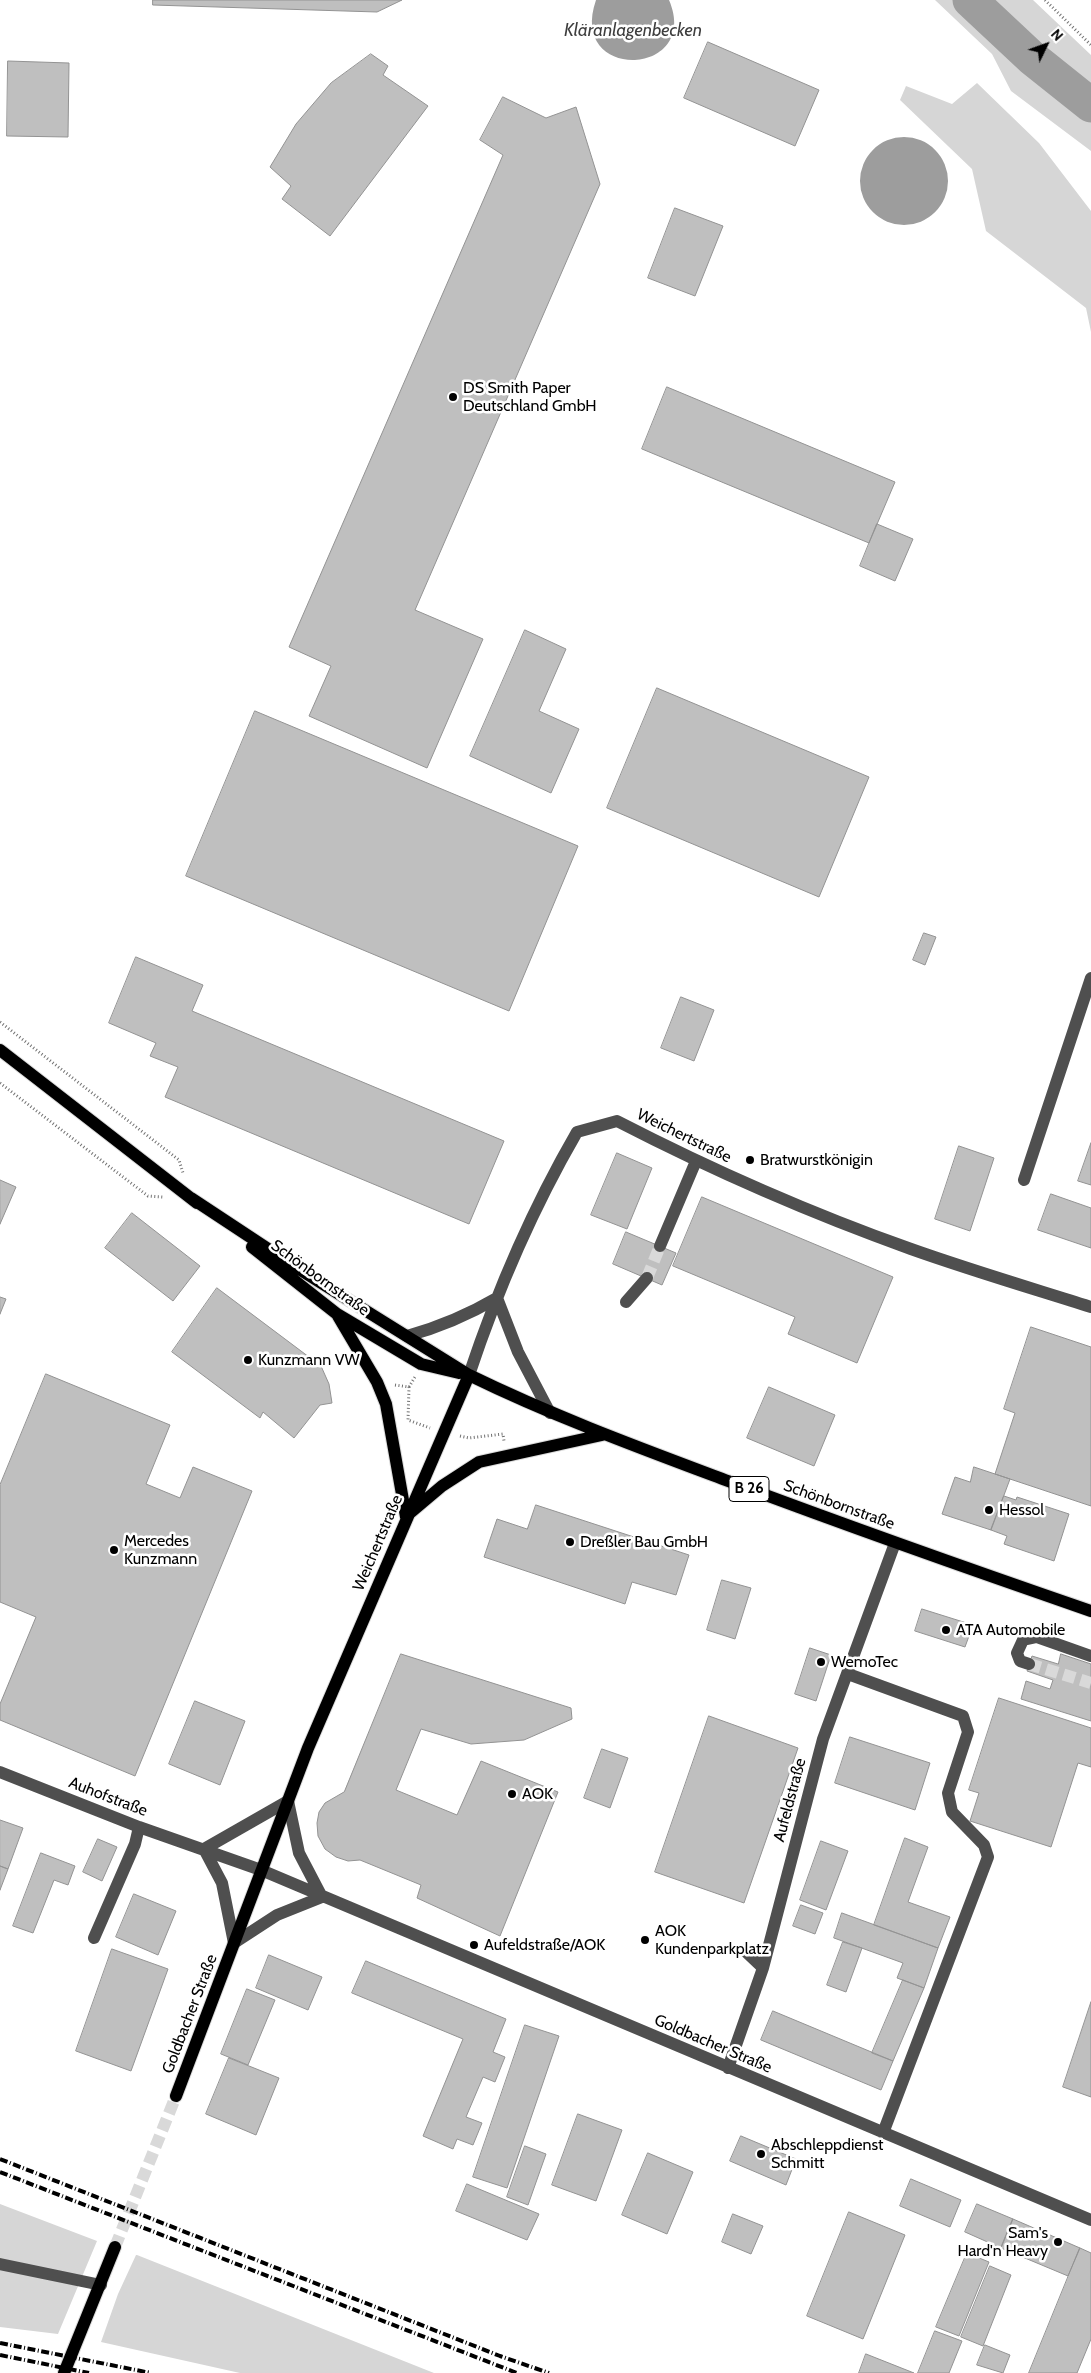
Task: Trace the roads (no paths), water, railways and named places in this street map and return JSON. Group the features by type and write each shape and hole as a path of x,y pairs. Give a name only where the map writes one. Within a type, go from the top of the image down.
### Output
{"main road":[{"name":"Schönbornstraße","path":"0,1050 337,1314 421,1364 469,1375"},
{"name":"Schönbornstraße","path":"191,1198 294,1266 469,1375 602,1434 895,1544 1091,1611"},
{"path":"337,1314 377,1382 386,1404 406,1516 442,1486 480,1462 602,1434"},
{"name":"Weichertstraße","path":"261,1870 406,1516 469,1375"},
{"name":"Goldbacher Straße","path":"176,2096 261,1870"},
{"path":"64,2373 115,2247"}],"street":[{"path":"1024,1180 1091,978"},
{"name":"Weichertstraße","path":"469,1375 498,1298 553,1173 577,1132 617,1121 696,1162 786,1200 911,1249 1091,1307"},
{"path":"660,1246 696,1162"},
{"path":"626,1302 647,1278"},
{"path":"407,1336 446,1324 498,1298 518,1352 550,1412"},
{"name":"Aufeldstraße","path":"728,2068 763,1968 824,1739 895,1544"},
{"path":"1029,1664 1020,1661 1017,1653 1023,1640 1036,1637 1091,1656"},
{"path":"848,1674 963,1716 968,1732 948,1793 952,1812 984,1845 988,1857 883,2133"},
{"name":"Auhofstraße","path":"0,1772 139,1827 261,1870"},
{"path":"234,1943 222,1883 204,1849 288,1801 299,1853 322,1897"},
{"path":"94,1938 136,1844 139,1827"},
{"name":"Goldbacher Straße","path":"261,1870 1091,2220"},
{"name":"Goldbacher Straße","path":"234,1943 277,1915 322,1897"},
{"path":"744,1950 763,1968"},
{"path":"0,2264 101,2285"}],"water":[{"name":"Kläranlagenbecken","path":"596,0 669,0 674,26 667,44 653,56 634,60 615,57 600,46 592,27"},
{"path":"904,137 921,140 929,144 941,156 945,164 948,181 945,198 941,206 929,218 921,222 904,225 887,222 879,218 867,206 863,198 860,181 863,164 867,156 879,144 887,140"}],"waterway":[{"path":"970,0 1032,58 1091,105"}],"tunnel":[{"path":"647,1278 660,1246"},
{"path":"1029,1664 1091,1683"},
{"path":"115,2247 176,2096"}],"railway":[{"path":"0,2159 500,2356 549,2373"},
{"path":"0,2172 517,2373"},
{"path":"0,2343 151,2373"},
{"path":"0,2355 89,2373"}],"place":[{"name":"DS Smith Paper Deutschland GmbH","path":"453,397"},
{"name":"Bratwurstkönigin","path":"750,1160"},
{"name":"Kunzmann VW","path":"248,1360"},
{"name":"Hessol","path":"989,1510"},
{"name":"Dreßler Bau GmbH","path":"570,1542"},
{"name":"Mercedes Kunzmann","path":"114,1550"},
{"name":"ATA Automobile","path":"946,1630"},
{"name":"WemoTec","path":"821,1662"},
{"name":"AOK","path":"512,1794"},
{"name":"AOK Kundenparkplatz","path":"645,1940"},
{"name":"Aufeldstraße/AOK","path":"474,1945"},
{"name":"Abschleppdienst Schmitt","path":"761,2154"},
{"name":"Sam's Hard'n Heavy","path":"1058,2242"}]}
